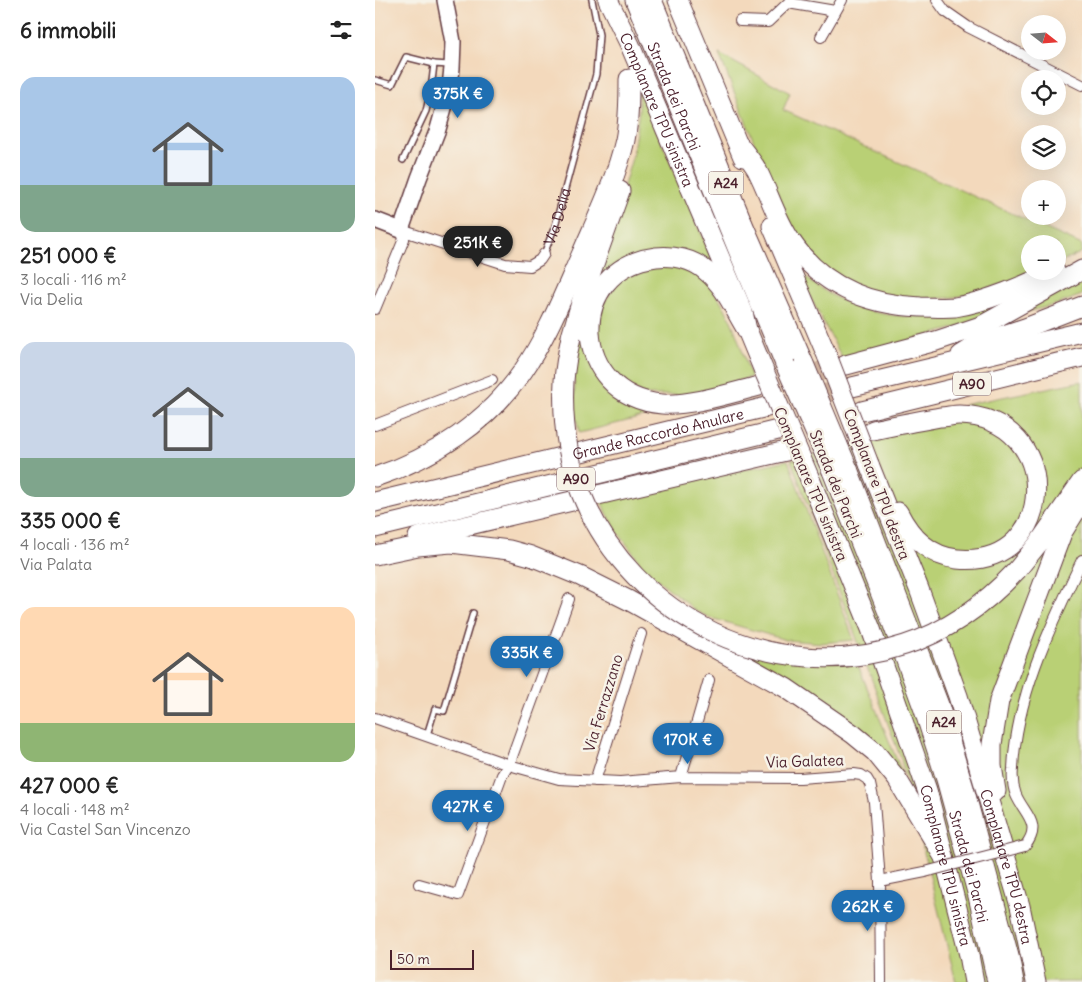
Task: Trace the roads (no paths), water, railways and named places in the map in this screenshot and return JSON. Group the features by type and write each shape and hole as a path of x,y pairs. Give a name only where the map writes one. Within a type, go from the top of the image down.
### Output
{"highway":[{"path":"603,0 633,97 632,140 628,164 611,218 585,288 571,337 564,376 564,417 571,459 584,500 605,539 631,572 668,605 702,627 740,644 777,654 824,658 869,654 912,643 950,625 997,591 1038,544 1082,481"},
{"name":"Complanare TPU sinistra","path":"608,0 630,45 739,302 761,379 810,479 871,629 927,790 969,955 974,982"},
{"name":"Strada dei Parchi","path":"635,0 785,364 840,470 939,705 965,788 1010,960 1014,982"},
{"name":"Strada dei Parchi","path":"652,0 743,224 804,364 893,625 925,710 973,878 997,982"},
{"name":"Complanare TPU destra","path":"678,0 829,358 958,696 1020,906 1036,982"},
{"path":"375,477 421,458 463,432 497,402 527,365 565,291 599,214 618,164 627,124 629,80"},
{"path":"739,145 756,168 779,220 791,241 804,258 824,277 856,294 897,306 954,307 977,302 1033,280"},
{"path":"747,330 729,298 716,280 704,269 677,257 661,256 647,258 631,264 618,271 608,281 598,293 592,309 589,341 603,374 615,386 630,395 661,404 676,404 761,379"},
{"path":"1066,266 1082,259"},
{"path":"846,365 981,326 1082,270"},
{"path":"951,363 982,342 1082,306"},
{"name":"A90","path":"852,387 1082,332"},
{"name":"A90","path":"862,411 1082,358"},
{"name":"Grande Raccordo Anulare","path":"375,502 767,407"},
{"path":"872,471 888,491 902,520 918,541 923,546 949,558 975,560 999,552 1012,544 1021,534 1030,520 1035,506 1037,490 1035,476 1025,450 1008,431 987,419 958,415 925,419 873,430"},
{"name":"Grande Raccordo Anulare","path":"375,528 778,430"},
{"path":"375,547 786,451"},
{"path":"1020,906 1016,868 994,778 992,744 996,714 1003,688 1062,533 1082,501"},
{"path":"1043,586 1067,537 1082,514"},
{"path":"375,554 418,546 451,543 509,550 531,556 580,576 628,600 786,688 853,734 875,752 897,779 944,857"}],"street":[{"path":"375,309 404,239 401,230 447,101 452,65 452,33 445,0"},
{"path":"821,37 842,0"},
{"path":"937,0 945,11 968,28 1082,85"},
{"path":"740,21 769,22 788,3 835,11"},
{"name":"Via Delia","path":"375,220 505,264 530,266 540,260 544,254"},
{"path":"375,425 492,380"},
{"path":"880,881 925,872 1025,846 1031,838 1033,826 1030,816 1017,797 1013,784 1021,718 1049,630 1082,560"},
{"path":"419,884 458,895 502,775 509,765 569,599"},
{"name":"Via Ferrazzano","path":"595,781 641,634"},
{"path":"681,777 709,680"},
{"name":"Via Galatea","path":"375,718 509,765 551,777 620,782 681,777 800,778 861,775 870,784 874,802 880,881 881,982"}],"lane":[{"name":"Via Delia","path":"544,254 555,226 596,74 599,35 592,0"},
{"path":"375,80 392,85 406,57 433,64 452,65"},
{"path":"403,160 427,110 433,64"},
{"path":"423,119 439,127"},
{"path":"427,735 435,709 444,711 473,614"}],"tunnel":[{"path":"759,386 846,365"},
{"path":"767,407 852,387"}]}
